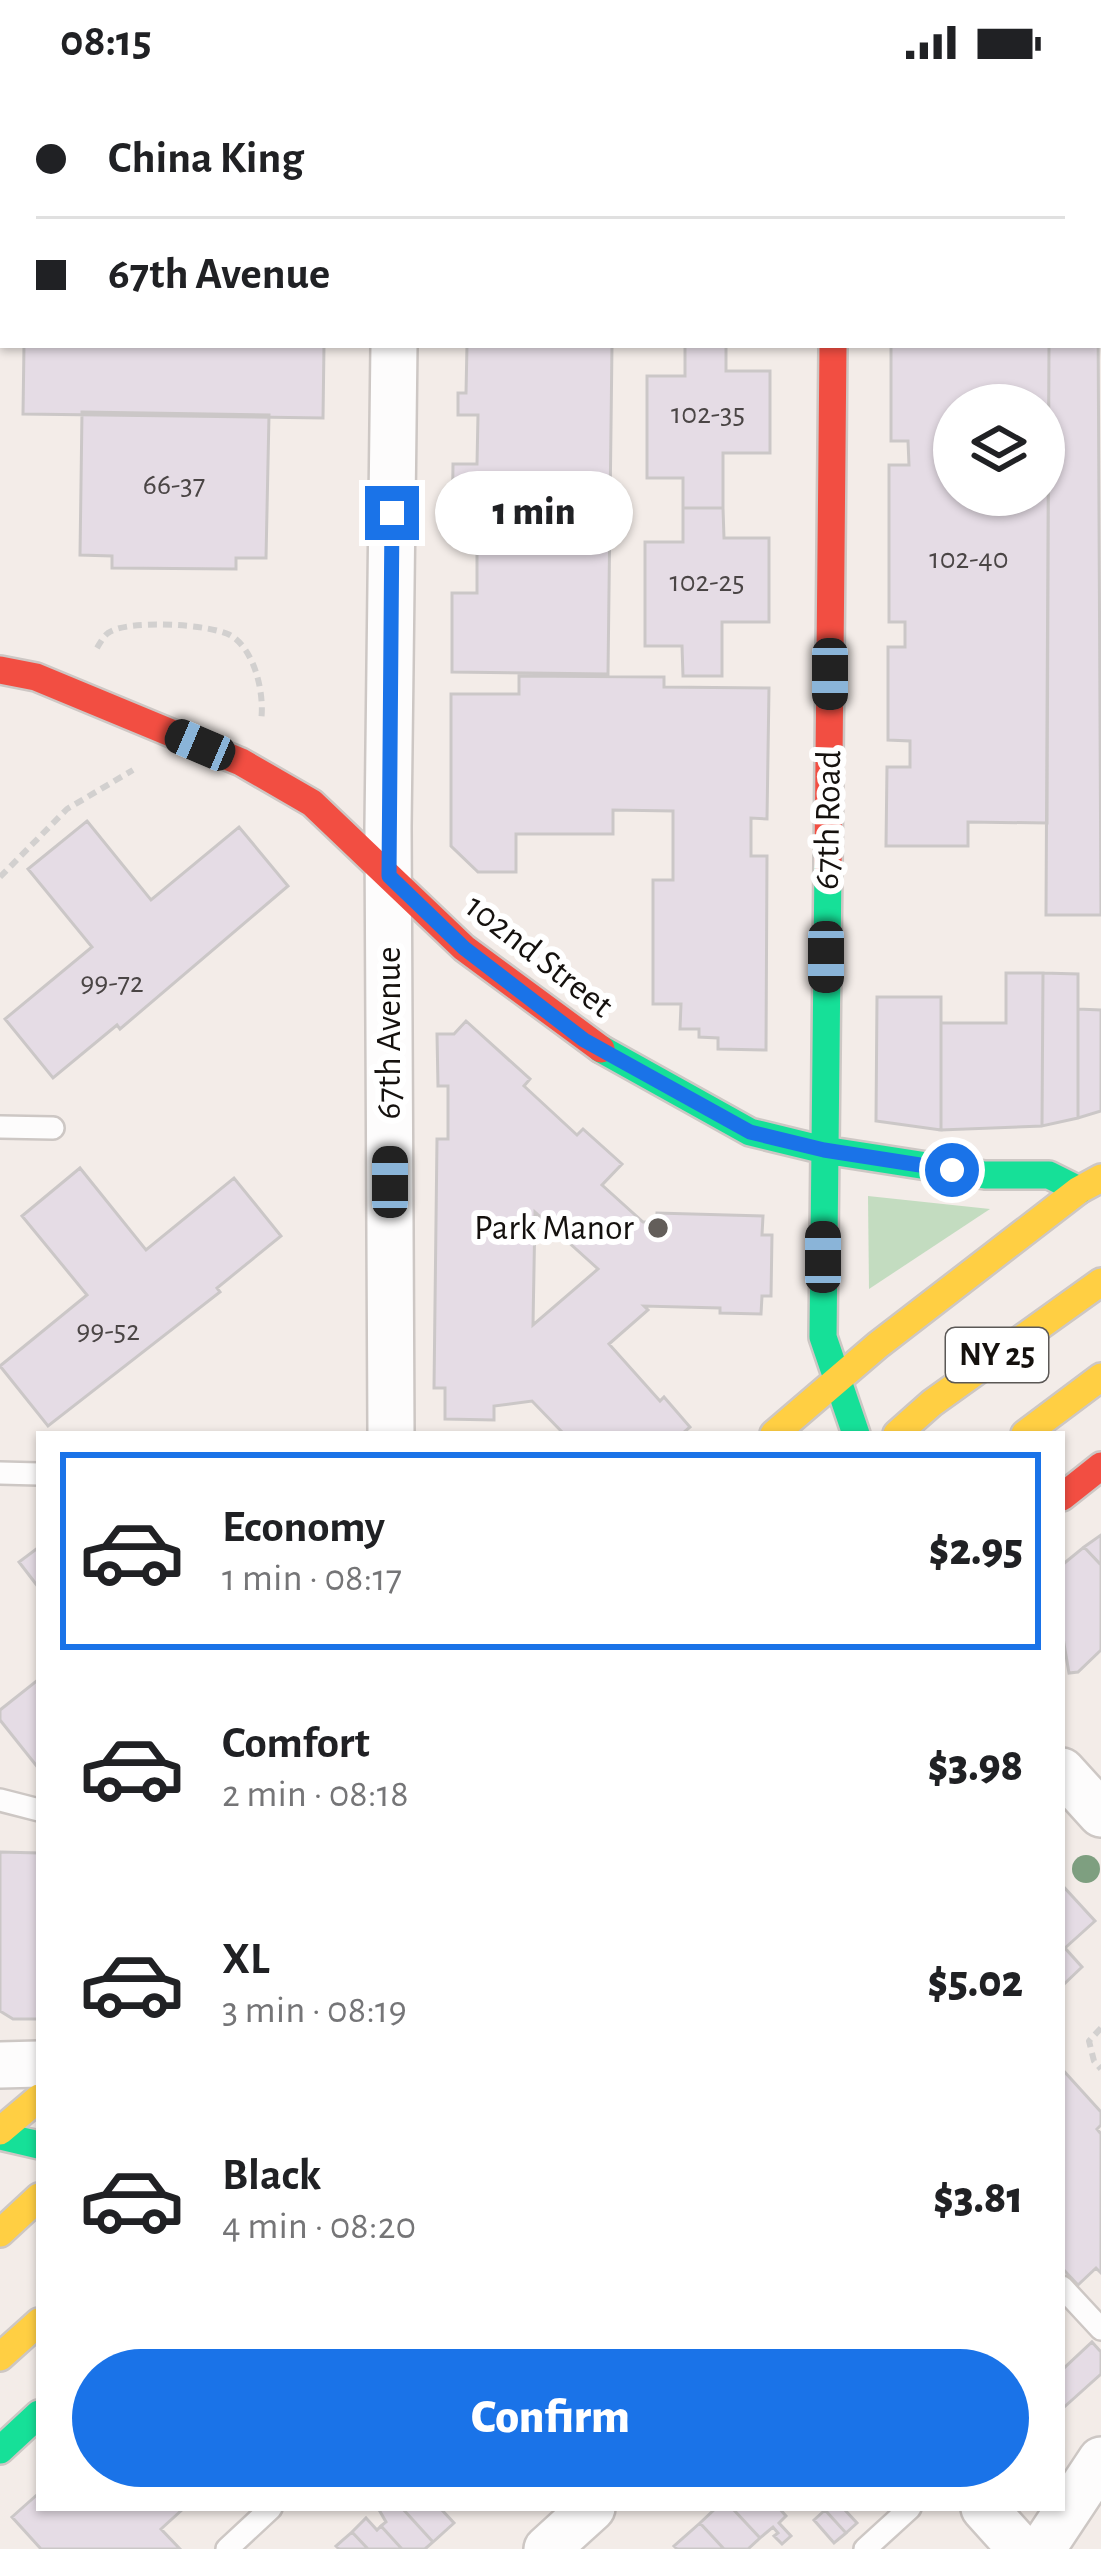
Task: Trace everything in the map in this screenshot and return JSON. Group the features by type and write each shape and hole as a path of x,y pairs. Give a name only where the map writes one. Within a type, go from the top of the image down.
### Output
{"street":[{"name":"67th Avenue","path":"391,1431 394,348"},
{"name":"67th Road","path":"833,348 823,1337 855,1431"},
{"name":"102nd Street","path":"0,670 36,677 241,762 312,802 464,948 584,1040 750,1132 824,1150 985,1175 1049,1175 1090,1184"},
{"path":"777,1431 838,1377 1090,1184"},
{"name":"NY 25","path":"901,1431 966,1377 1101,1282"},
{"name":"NY 25","path":"1029,1431 1101,1377"},
{"path":"1065,1495 1101,1466"},
{"path":"1065,1774 1101,1814"},
{"path":"0,2065 36,2064"},
{"path":"0,2134 36,2101"},
{"path":"0,2134 36,2144"},
{"path":"0,2233 36,2200"},
{"path":"0,2357 36,2325"},
{"path":"0,2450 36,2417"},
{"path":"1042,2549 1101,2460"},
{"path":"547,2549 589,2511"},
{"path":"987,2511 1021,2549"}],"lane":[{"path":"0,1126 52,1128"},
{"path":"0,1473 36,1474"},
{"path":"0,1799 36,1809"},
{"path":"1065,2290 1101,2329"},
{"path":"227,2549 268,2511"},
{"path":"865,2549 907,2511"}],"path":[{"path":"87,660 108,633 126,626 191,626 230,636 247,651 257,677 262,712 258,736"},
{"path":"0,877 67,809 134,769"},
{"path":"1101,2028 1090,2041 1094,2062 1101,2069"}],"green space":[{"path":"868,1196 990,1209 869,1289"}],"building":[{"path":"24,348 324,348 323,418 23,414"},
{"path":"467,348 612,348 608,674 452,672 452,593 477,593 477,545 452,544 453,464 477,464 478,415 458,415 458,393 466,393"},
{"path":"685,348 726,348 726,371 770,371 770,453 723,453 723,508 683,508 683,478 647,478 647,376 685,376"},
{"path":"891,348 1049,348 1049,384 933,384 933,516 1048,516 1047,823 968,822 968,846 886,846 887,767 910,767 910,741 888,740 888,647 905,647 905,622 889,622 889,465 909,465 908,441 891,441"},
{"path":"1049,348 1098,348 1101,915 1046,915 1048,516 1065,516 1065,384 1049,384"},
{"path":"82,412 269,415 266,558 236,558 236,569 112,568 112,556 80,555"},
{"path":"683,508 723,508 724,538 769,538 769,622 722,622 722,676 683,676 682,646 645,646 645,542 683,542"},
{"path":"519,676 664,677 664,687 769,688 767,819 751,818 751,856 767,856 766,1050 718,1049 718,1038 699,1037 699,1029 680,1029 681,1004 653,1004 653,880 673,880 673,811 613,810 613,834 516,834 516,872 478,872 451,846 451,694 519,694"},
{"path":"87,821 151,900 239,827 288,886 120,1029 117,1025 53,1078 5,1019 92,947 28,869"},
{"path":"1006,973 1043,973 1042,1126 941,1130 941,1023 1006,1023"},
{"path":"1043,973 1078,974 1078,1118 1042,1126"},
{"path":"877,997 941,997 941,1130 876,1121"},
{"path":"1078,1009 1101,1010 1101,1111 1078,1118"},
{"name":"Park Manor","path":"466,1021 530,1079 524,1086 577,1135 583,1129 622,1164 602,1185 643,1222 657,1222 657,1213 763,1216 762,1235 772,1235 771,1296 762,1296 761,1314 644,1306 648,1310 609,1344 660,1401 664,1397 690,1427 685,1431 561,1431 532,1401 494,1406 494,1420 445,1419 445,1388 434,1388 437,1139 448,1139 448,1086 438,1086 437,1034 454,1034","holes":["535,1212 598,1269 533,1325"]},
{"path":"80,1168 146,1250 234,1178 281,1236 217,1288 220,1292 48,1426 0,1366 87,1295 22,1216"},
{"path":"1101,1535 1101,1565 1084,1547"},
{"path":"1084,1547 1101,1565 1101,1650 1078,1672 1069,1673 1065,1650 1065,1563"},
{"path":"36,1549 36,1584 19,1562"},
{"path":"36,1681 36,1765 0,1720 0,1710"},
{"path":"0,1852 36,1853 36,2019 13,2019 0,2011"},
{"path":"1065,1888 1095,1921 1065,1948"},
{"path":"1065,1948 1082,1967 1065,1983"},
{"path":"1065,2072 1101,2112 1097,2129 1101,2134 1101,2273 1096,2268 1078,2285 1065,2271"},
{"path":"1092,2342 1101,2352 1101,2374 1065,2406 1065,2367"},
{"path":"36,2496 36,2511 181,2511 161,2529 180,2549 41,2549 12,2517"},
{"path":"380,2511 405,2511 433,2542 425,2549 402,2549 381,2526 386,2522"},
{"path":"405,2511 443,2511 454,2523 433,2542"},
{"path":"713,2511 735,2511 760,2538 748,2549 724,2549 700,2523"},
{"path":"735,2511 782,2511 786,2516 779,2523 791,2536 782,2544 773,2527 760,2538"},
{"path":"826,2511 846,2511 857,2523 846,2533"},
{"path":"826,2511 846,2533 834,2543 814,2520"},
{"path":"366,2518 377,2530 381,2526 402,2549 368,2549 352,2532"},
{"path":"700,2523 724,2549 674,2546"},
{"path":"352,2532 368,2549 336,2546"}],"traffic: fast":[{"path":"828,864 823,1337 855,1431"},
{"path":"601,1049 750,1132 824,1150 985,1175 1049,1175 1079,1190"},
{"path":"0,2136 36,2144"},
{"path":"0,2450 36,2417"}],"traffic: slow":[{"path":"778,1431 878,1345 1101,1178"},
{"path":"900,1431 932,1403 1101,1282"},
{"path":"1029,1431 1101,1377"},
{"path":"0,2131 36,2101"},
{"path":"0,2233 36,2200"},
{"path":"0,2357 36,2325"}],"traffic: jam":[{"path":"828,864 833,348"},
{"path":"0,670 36,677 241,762 312,803 464,948 601,1049"},
{"path":"1065,1495 1101,1466"}],"place":[{"name":"Park Manor","path":"658,1228"}],"route":[{"path":"392,513 389,876 464,948 584,1040 750,1132 824,1150 952,1170"}]}
